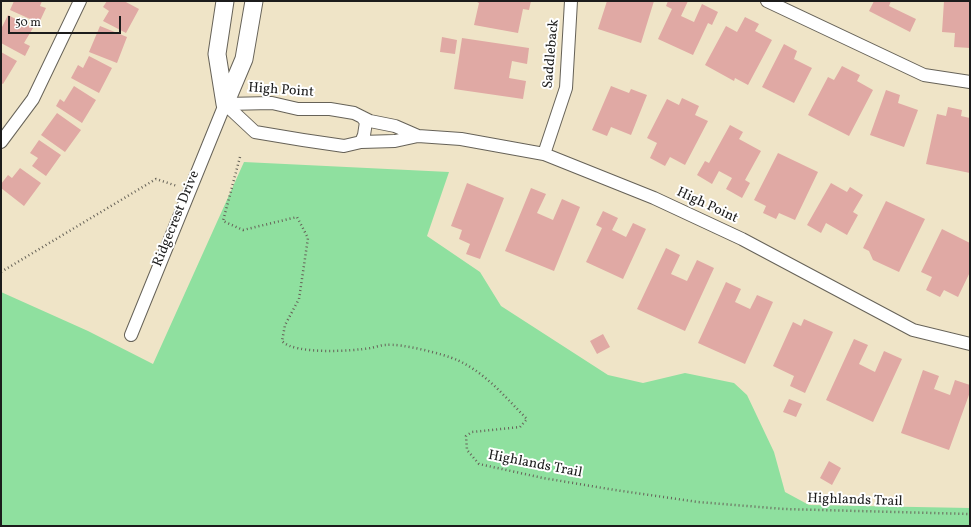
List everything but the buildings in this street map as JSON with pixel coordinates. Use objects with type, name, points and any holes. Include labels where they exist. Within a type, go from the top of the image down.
[{"type":"street","points":[[1,142],[33,99],[80,1]]},
{"type":"street","points":[[224,1],[217,54],[225,104]]},
{"type":"street","name":"Ridgecrest Drive","points":[[131,335],[188,190],[244,59],[254,1]]},
{"type":"street","name":"Saddleback","points":[[544,154],[566,88],[571,1]]},
{"type":"street","points":[[767,1],[924,75],[970,82]]},
{"type":"street","name":"High Point","points":[[225,104],[272,103],[298,109],[336,110],[354,113],[370,121],[395,126],[418,136]]},
{"type":"street","name":"High Point","points":[[225,104],[255,132],[344,146],[361,142],[395,142],[418,136],[461,139],[544,154],[654,198],[742,239],[913,330],[970,344]]},
{"type":"street","points":[[361,142],[364,135],[366,122],[362,117]]},
{"type":"path","name":"Highlands Trail","points":[[240,157],[223,222],[243,230],[297,216],[308,238],[299,299],[285,325],[282,341],[285,345],[312,351],[371,348],[387,344],[413,348],[457,360],[486,376],[527,419],[520,427],[472,432],[466,436],[467,450],[479,464],[543,478],[698,502],[784,509],[970,514]]},
{"type":"path","points":[[1,272],[156,179],[188,190]]},
{"type":"green space","points":[[244,162],[449,172],[427,236],[480,272],[501,306],[608,375],[643,383],[685,373],[734,383],[747,395],[774,452],[785,492],[809,505],[970,508],[970,526],[1,526],[1,292],[88,331],[153,364]]}]
